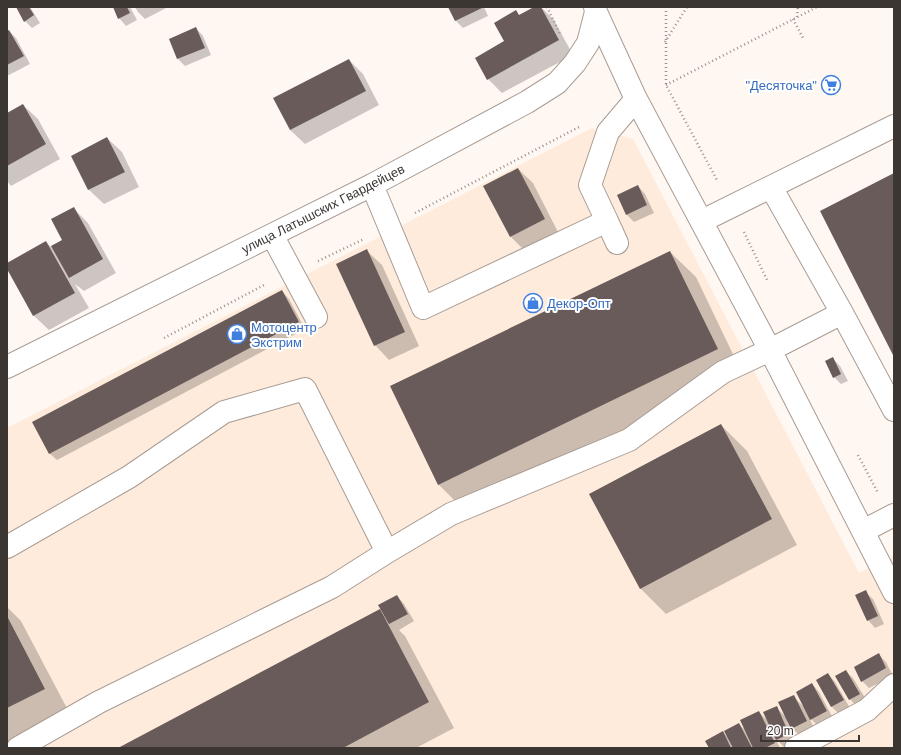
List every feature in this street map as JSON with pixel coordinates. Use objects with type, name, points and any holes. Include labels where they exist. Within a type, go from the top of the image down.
[{"type":"street","points":[[596,10],[636,99],[770,350],[894,592]]},
{"type":"street","name":"улица Латышских Гвардейцев","points":[[7,367],[372,185],[527,102],[557,83],[574,64],[588,42],[596,10]]},
{"type":"street","points":[[617,243],[590,185],[608,132],[636,99]]},
{"type":"street","points":[[702,221],[894,126]]},
{"type":"street","points":[[372,185],[423,308],[607,221]]},
{"type":"street","points":[[772,187],[894,410]]},
{"type":"street","points":[[272,235],[316,316]]},
{"type":"street","points":[[18,748],[99,702],[332,587],[451,514],[629,440],[723,372],[842,313]]},
{"type":"street","points":[[7,547],[129,477],[224,412],[305,389],[387,552]]},
{"type":"street","points":[[863,530],[892,516]]},
{"type":"street","points":[[796,748],[867,710],[894,685]]},
{"type":"path","points":[[666,7],[666,85],[731,206],[770,285]]},
{"type":"path","points":[[665,43],[687,7]]},
{"type":"path","points":[[797,17],[798,7]]},
{"type":"path","points":[[666,85],[817,7]]},
{"type":"path","points":[[793,19],[803,38]]},
{"type":"path","points":[[858,455],[892,516]]},
{"type":"shaded area","points":[[592,128],[633,139],[859,573],[894,555],[894,748],[7,748],[7,428]]},
{"type":"building","points":[[16,7],[29,7],[34,15],[24,22]]},
{"type":"building","points":[[113,7],[127,7],[130,13],[118,19]]},
{"type":"building","points":[[448,7],[481,7],[482,8],[455,21]]},
{"type":"building","points":[[534,7],[541,7],[559,40],[487,80],[475,58],[504,41],[494,23],[516,10],[519,15]]},
{"type":"building","points":[[196,27],[205,48],[177,59],[169,39]]},
{"type":"building","points":[[9,30],[24,56],[7,65],[7,31]]},
{"type":"building","points":[[349,59],[366,91],[290,130],[273,98]]},
{"type":"building","points":[[23,104],[46,144],[7,166],[7,113]]},
{"type":"building","points":[[107,137],[125,172],[88,190],[71,156]]},
{"type":"building","points":[[518,168],[545,219],[510,237],[483,186]]},
{"type":"building","points":[[894,173],[894,357],[820,211]]},
{"type":"building","points":[[638,185],[647,205],[626,215],[617,195]]},
{"type":"building","points":[[74,207],[103,259],[69,278],[51,246],[62,240],[51,219]]},
{"type":"building","points":[[46,241],[75,293],[33,316],[7,269],[7,263]]},
{"type":"building","points":[[367,249],[405,332],[374,346],[336,264]]},
{"type":"building","points":[[670,251],[718,349],[438,485],[390,386]]},
{"type":"building","points":[[282,290],[299,322],[49,454],[32,422]]},
{"type":"building","points":[[833,357],[841,374],[833,378],[825,361]]},
{"type":"building","points":[[721,424],[772,519],[640,589],[589,494]]},
{"type":"building","points":[[866,590],[878,616],[867,621],[855,595]]},
{"type":"building","points":[[397,595],[408,614],[389,624],[378,605]]},
{"type":"building","points":[[380,609],[429,702],[343,748],[118,748]]},
{"type":"building","points":[[7,616],[45,689],[7,708]]},
{"type":"building","points":[[879,653],[886,668],[861,682],[854,667]]},
{"type":"building","points":[[846,670],[860,694],[849,700],[835,676]]},
{"type":"building","points":[[828,673],[844,700],[831,707],[816,680]]},
{"type":"building","points":[[812,683],[827,711],[810,720],[796,692]]},
{"type":"building","points":[[794,695],[807,721],[791,729],[778,702]]},
{"type":"building","points":[[777,706],[789,734],[776,740],[763,712]]},
{"type":"building","points":[[759,711],[775,743],[765,748],[753,748],[740,720]]},
{"type":"building","points":[[739,723],[752,748],[733,748],[724,731]]},
{"type":"building","points":[[723,731],[731,748],[709,748],[705,741]]},
{"type":"place","name":"\"Десяточка\"","points":[[831,85]]},
{"type":"place","name":"Декор-Опт","points":[[533,303]]},
{"type":"place","name":"Мотоцентр Экстрим","points":[[237,334]]}]
